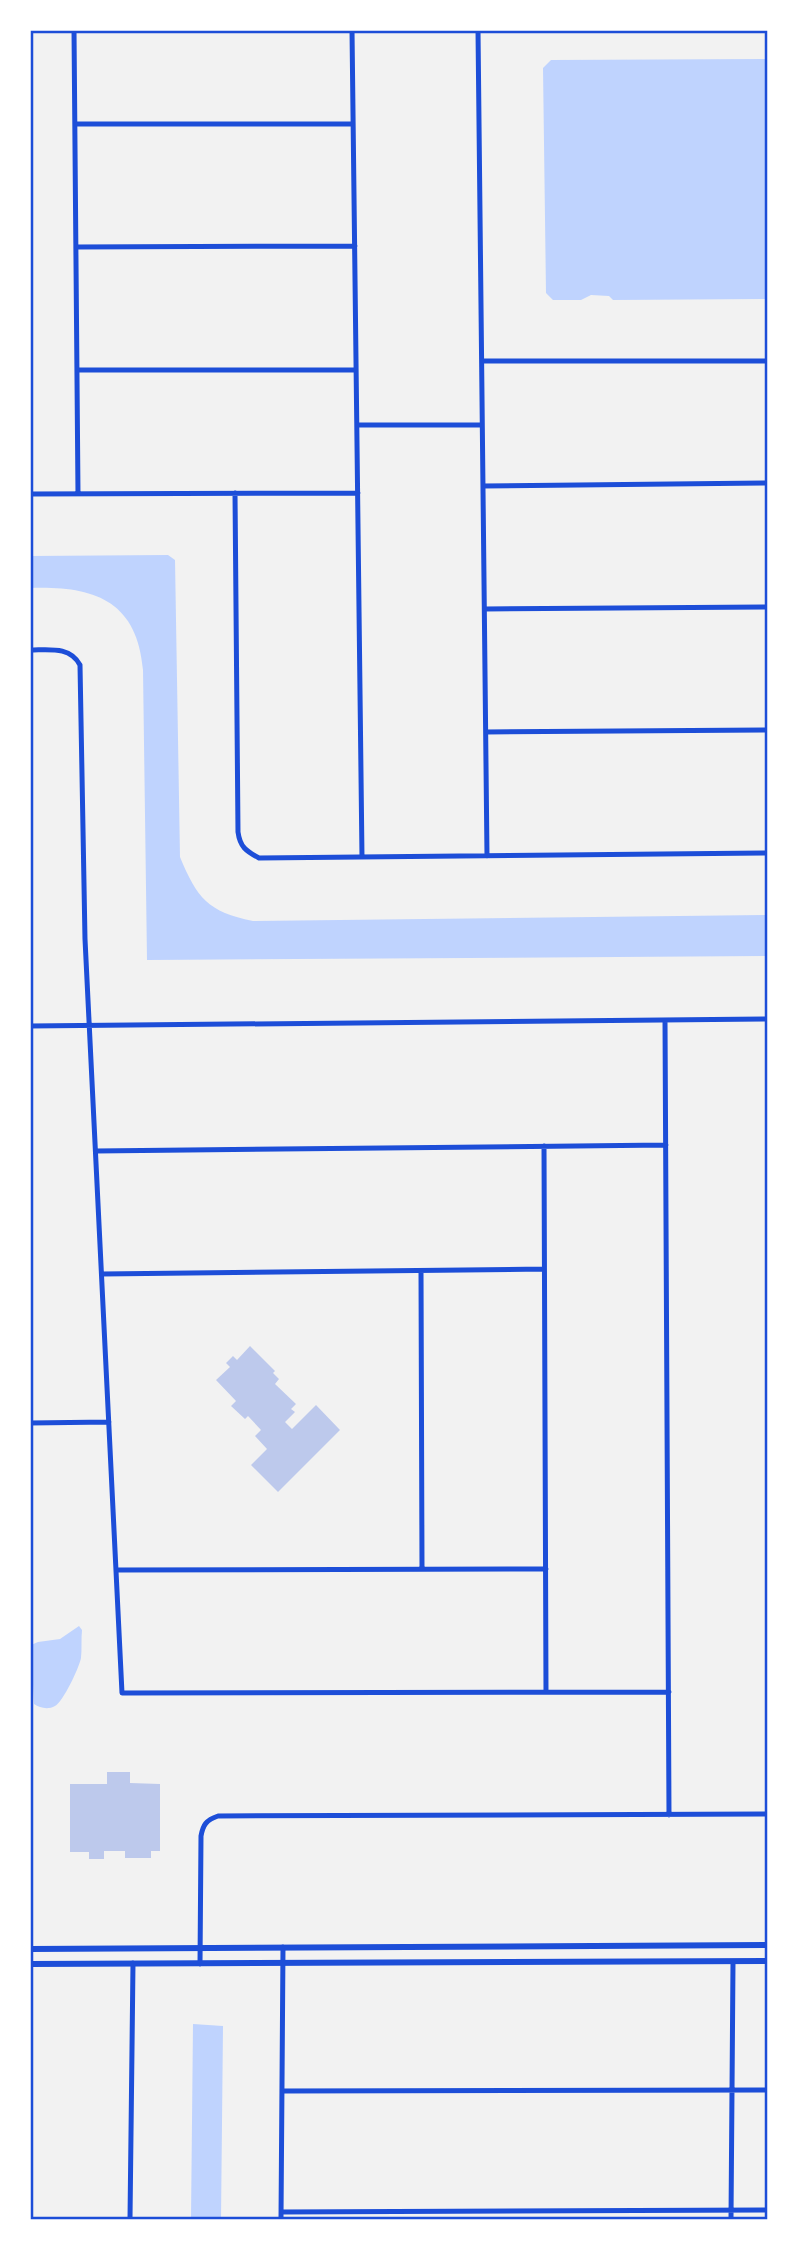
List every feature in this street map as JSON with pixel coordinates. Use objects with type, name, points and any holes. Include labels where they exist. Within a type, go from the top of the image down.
[{"type":"street","points":[[74,30],[78,494]]},
{"type":"street","points":[[352,30],[362,858]]},
{"type":"street","points":[[478,30],[487,856]]},
{"type":"street","points":[[75,124],[353,124]]},
{"type":"street","points":[[76,247],[355,246]]},
{"type":"street","points":[[482,361],[768,361]]},
{"type":"street","points":[[77,370],[356,370]]},
{"type":"street","points":[[357,425],[482,425]]},
{"type":"street","points":[[483,486],[768,483]]},
{"type":"street","points":[[235,493],[238,832],[244,850],[259,859],[768,853]]},
{"type":"street","points":[[30,494],[358,493]]},
{"type":"street","points":[[485,609],[768,607]]},
{"type":"street","points":[[30,650],[62,650],[76,656],[80,665],[85,939],[122,1693],[670,1692]]},
{"type":"street","points":[[486,732],[768,730]]},
{"type":"street","points":[[30,1026],[768,1019]]},
{"type":"street","points":[[665,1020],[669,1815]]},
{"type":"street","points":[[96,1151],[666,1145]]},
{"type":"street","points":[[544,1146],[547,1692]]},
{"type":"street","points":[[102,1274],[544,1269]]},
{"type":"street","points":[[421,1271],[422,1568]]},
{"type":"street","points":[[30,1423],[109,1422]]},
{"type":"street","points":[[116,1570],[546,1569]]},
{"type":"street","points":[[201,1964],[201,1836],[208,1819],[218,1816],[768,1814]]},
{"type":"street","points":[[30,1949],[768,1945]]},
{"type":"street","points":[[281,2219],[283,1947]]},
{"type":"street","points":[[731,2219],[733,1962]]},
{"type":"street","points":[[30,1964],[768,1962]]},
{"type":"street","points":[[130,2219],[133,1963]]},
{"type":"street","points":[[283,2091],[768,2091]]},
{"type":"street","points":[[281,2211],[768,2210]]},
{"type":"water","points":[[768,59],[768,299],[613,300],[609,296],[591,295],[581,300],[553,300],[546,293],[543,68],[551,60]]},
{"type":"water","points":[[168,555],[175,560],[180,857],[192,883],[215,908],[253,921],[768,915],[768,956],[147,960],[143,670],[139,646],[132,627],[121,612],[108,602],[73,590],[30,588],[30,556]]},
{"type":"water","points":[[79,1626],[82,1630],[81,1658],[62,1698],[55,1706],[47,1708],[34,1704],[31,1645],[60,1639]]},
{"type":"water","points":[[193,2024],[223,2026],[221,2219],[191,2219]]},
{"type":"building","points":[[250,1346],[275,1371],[273,1373],[279,1379],[275,1384],[296,1404],[291,1409],[295,1412],[285,1422],[292,1429],[316,1405],[340,1430],[278,1492],[251,1465],[267,1449],[255,1436],[261,1430],[248,1416],[245,1419],[231,1406],[236,1401],[216,1380],[230,1367],[226,1363],[233,1356],[237,1360]]},
{"type":"building","points":[[107,1772],[130,1772],[130,1783],[160,1784],[160,1851],[151,1851],[151,1858],[125,1858],[125,1851],[104,1851],[104,1859],[89,1859],[89,1852],[70,1852],[70,1784],[107,1784]]}]
